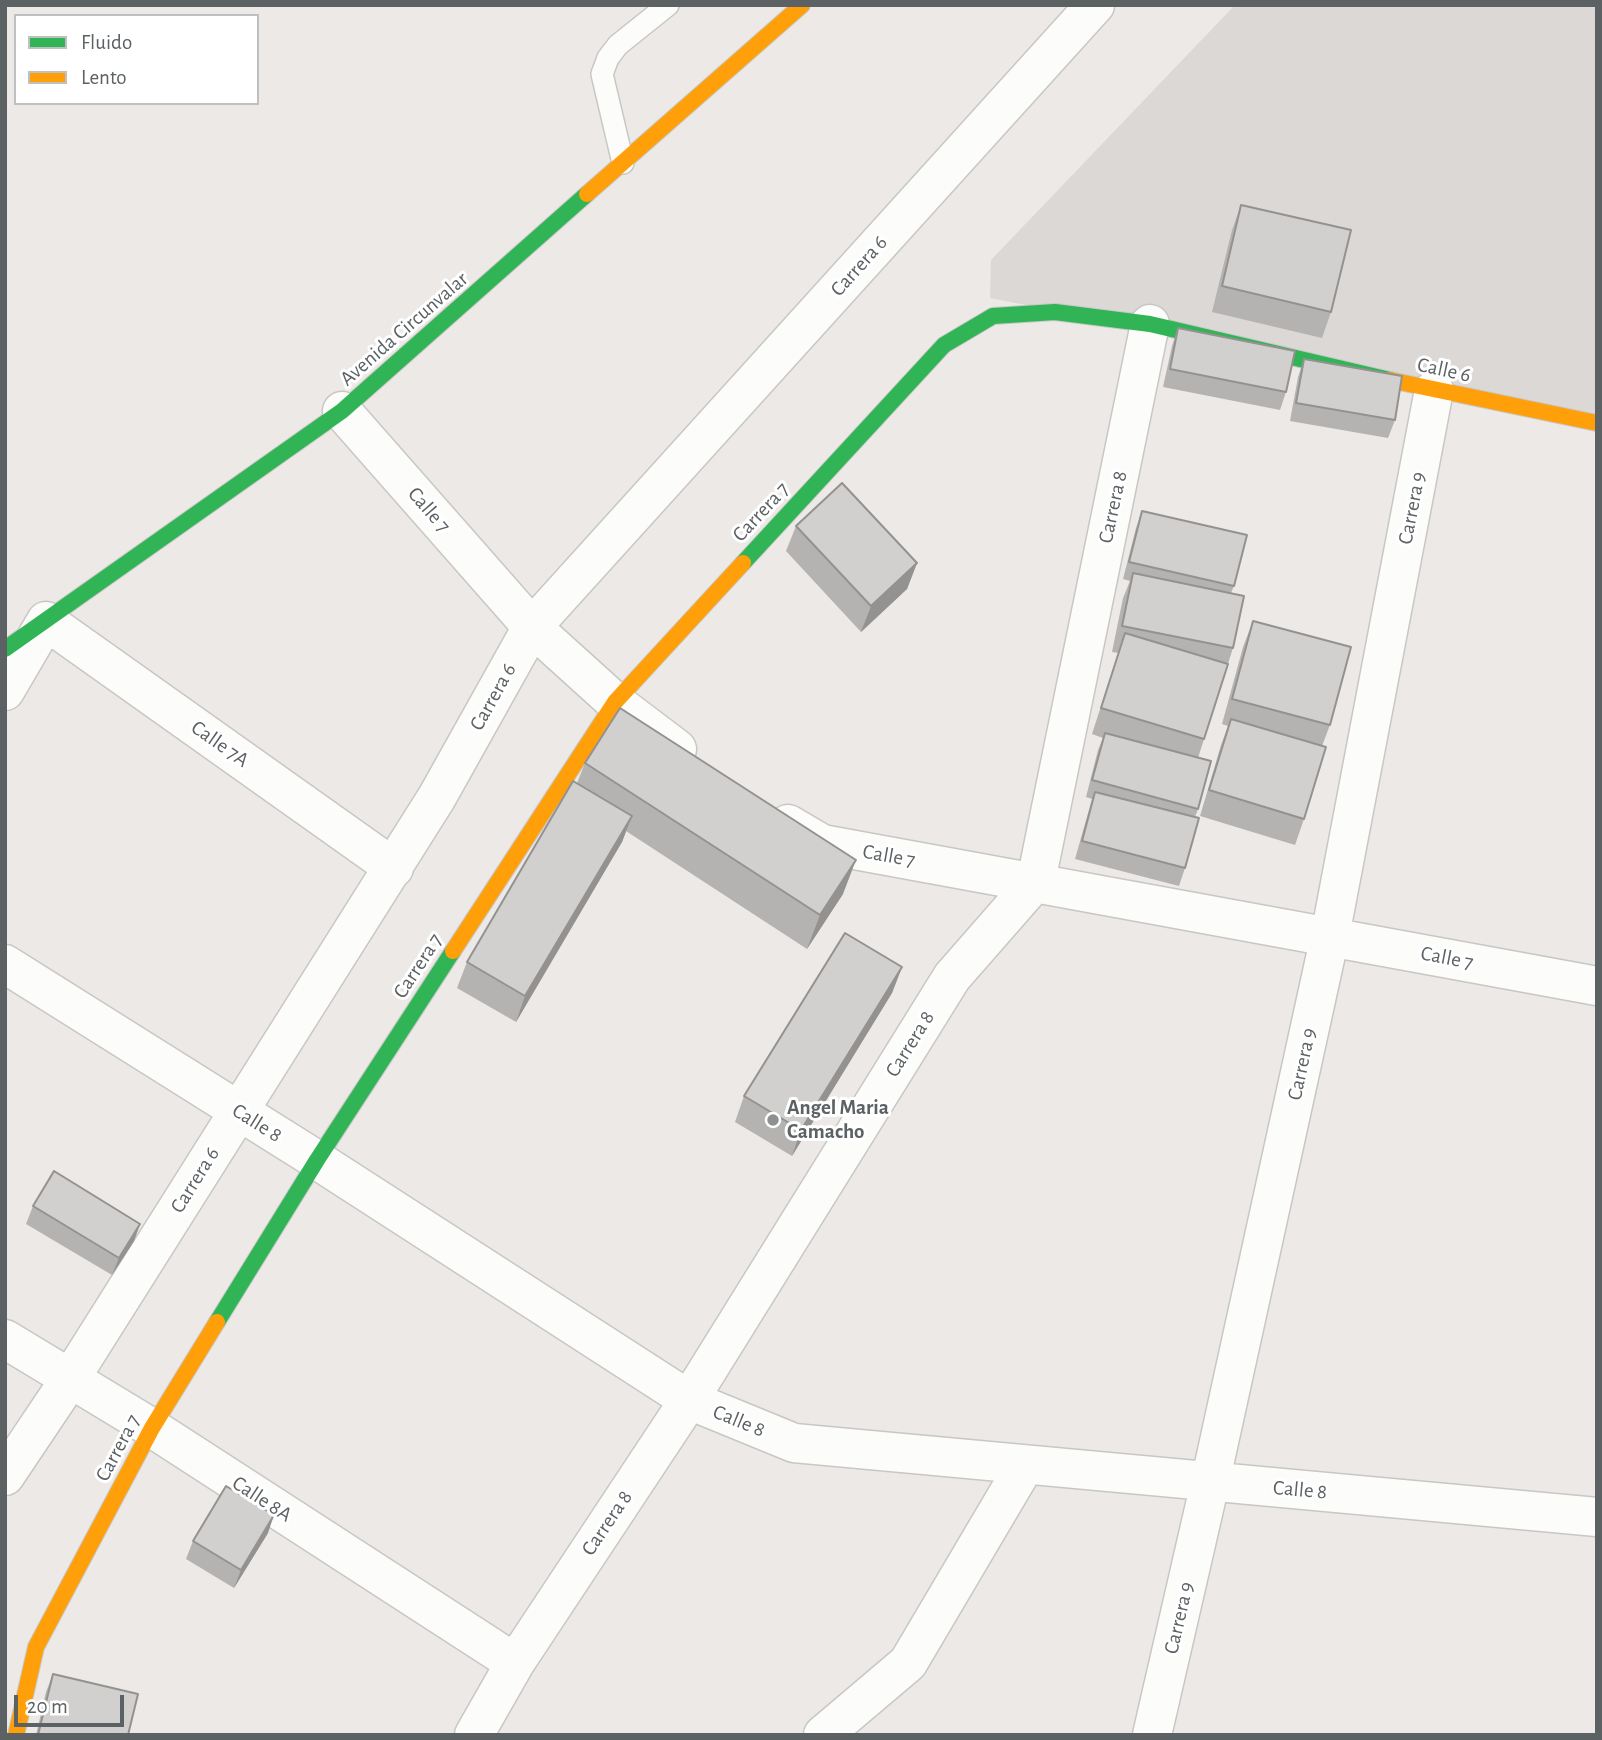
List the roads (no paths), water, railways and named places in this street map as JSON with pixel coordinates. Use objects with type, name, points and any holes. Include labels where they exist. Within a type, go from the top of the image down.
[{"type":"street","name":"Avenida Circunvalar","points":[[5,649],[342,411],[802,5]]},
{"type":"street","name":"Carrera 6","points":[[5,1476],[70,1379],[394,868],[532,627],[1096,5]]},
{"type":"street","name":"Calle 6","points":[[993,316],[1055,312],[1150,324],[1434,390],[1597,423]]},
{"type":"street","name":"Carrera 7","points":[[16,1735],[36,1647],[152,1428],[317,1160],[615,702],[944,345],[993,316]]},
{"type":"street","name":"Carrera 8","points":[[474,1735],[515,1662],[689,1400],[952,977],[1035,881],[1150,324]]},
{"type":"street","name":"Carrera 9","points":[[1152,1735],[1331,936],[1434,390]]},
{"type":"street","name":"Calle 7","points":[[342,411],[532,627],[615,702],[702,769]]},
{"type":"street","points":[[5,691],[46,621]]},
{"type":"street","name":"Calle 7A","points":[[46,621],[394,868]]},
{"type":"street","name":"Calle 7","points":[[757,806],[822,844],[1597,986]]},
{"type":"street","name":"Calle 8","points":[[5,964],[317,1160],[689,1400],[794,1443],[1597,1517]]},
{"type":"street","name":"Calle 8A","points":[[5,1339],[152,1428],[515,1662]]},
{"type":"street","points":[[823,1735],[908,1663],[1025,1465]]},
{"type":"lane","points":[[623,163],[602,74],[608,58],[618,45],[668,5]]},
{"type":"place","name":"Angel Maria Camacho","points":[[773,1120]]}]
